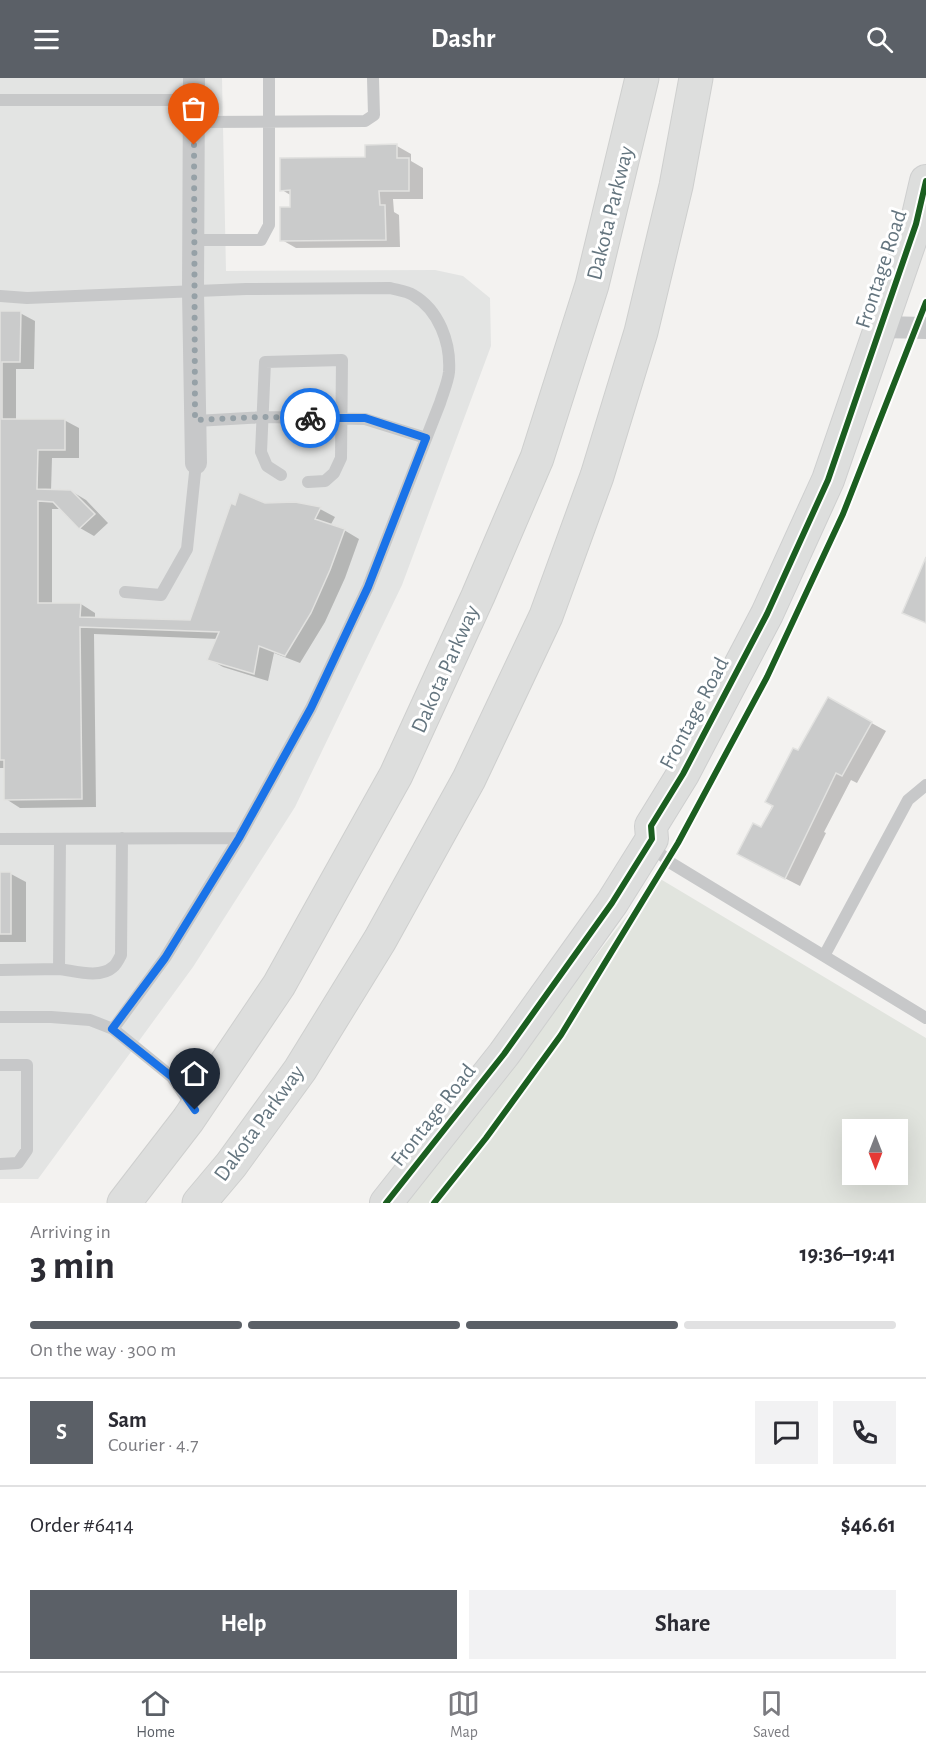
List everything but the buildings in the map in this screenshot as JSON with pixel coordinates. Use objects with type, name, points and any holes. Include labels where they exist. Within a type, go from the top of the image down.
[{"type":"highway","name":"Dakota Parkway","points":[[124,1203],[195,1110],[279,985],[396,775],[478,596],[537,458],[592,285],[642,78]]},
{"type":"highway","name":"Dakota Parkway","points":[[199,1203],[231,1165],[300,1070],[380,940],[469,779],[546,616],[597,476],[641,332],[676,186],[696,78]]},
{"type":"street","points":[[194,100],[193,292],[196,462]]},
{"type":"street","name":"Frontage Road","points":[[386,1203],[504,1054],[612,903],[652,839],[651,826],[683,774],[767,614],[828,480],[916,224],[926,181]]},
{"type":"street","points":[[881,327],[926,328]]},
{"type":"lane","points":[[194,240],[261,240],[269,225],[269,78]]},
{"type":"lane","points":[[0,100],[194,100],[269,122],[365,121],[374,115],[373,78]]},
{"type":"lane","points":[[0,296],[246,289],[390,288],[413,295],[429,309],[442,327],[448,349],[449,374],[426,438],[363,597],[311,708],[239,838],[165,958],[112,1029]]},
{"type":"lane","points":[[281,475],[267,466],[261,452],[265,362],[342,360],[341,458],[334,473],[325,481],[308,482]]},
{"type":"lane","points":[[195,420],[262,417],[365,418],[426,438]]},
{"type":"lane","points":[[125,592],[161,595],[187,549],[196,462]]},
{"type":"lane","points":[[824,956],[908,800],[926,785]]},
{"type":"lane","points":[[0,970],[59,969],[88,973],[104,972],[114,967],[121,955],[122,838]]},
{"type":"lane","points":[[0,839],[239,838]]},
{"type":"lane","points":[[59,969],[60,839]]},
{"type":"lane","points":[[652,839],[656,850],[671,863],[926,1018]]},
{"type":"lane","points":[[0,1017],[90,1020],[112,1029],[172,1077],[195,1110]]},
{"type":"lane","points":[[0,1065],[27,1065],[27,1150],[18,1164],[0,1164]]},
{"type":"shaded area","points":[[0,78],[222,78],[226,271],[435,270],[463,276],[490,298],[491,346],[402,585],[295,807],[193,967],[38,1179],[0,1179]]},
{"type":"shaded area","points":[[657,877],[926,1038],[926,1203],[404,1203]]},
{"type":"cycle path","points":[[386,1203],[504,1054],[612,903],[652,839],[651,826],[683,774],[767,614],[828,480],[916,224],[926,181]]},
{"type":"cycle path","points":[[434,1203],[486,1138],[561,1035],[678,843],[767,677],[843,514],[926,302]]},
{"type":"way so far","points":[[194,145],[195,420],[262,417],[310,418]]},
{"type":"route","points":[[195,1110],[172,1077],[112,1029],[165,958],[239,838],[311,708],[368,587],[426,438],[365,418],[310,418]]}]
